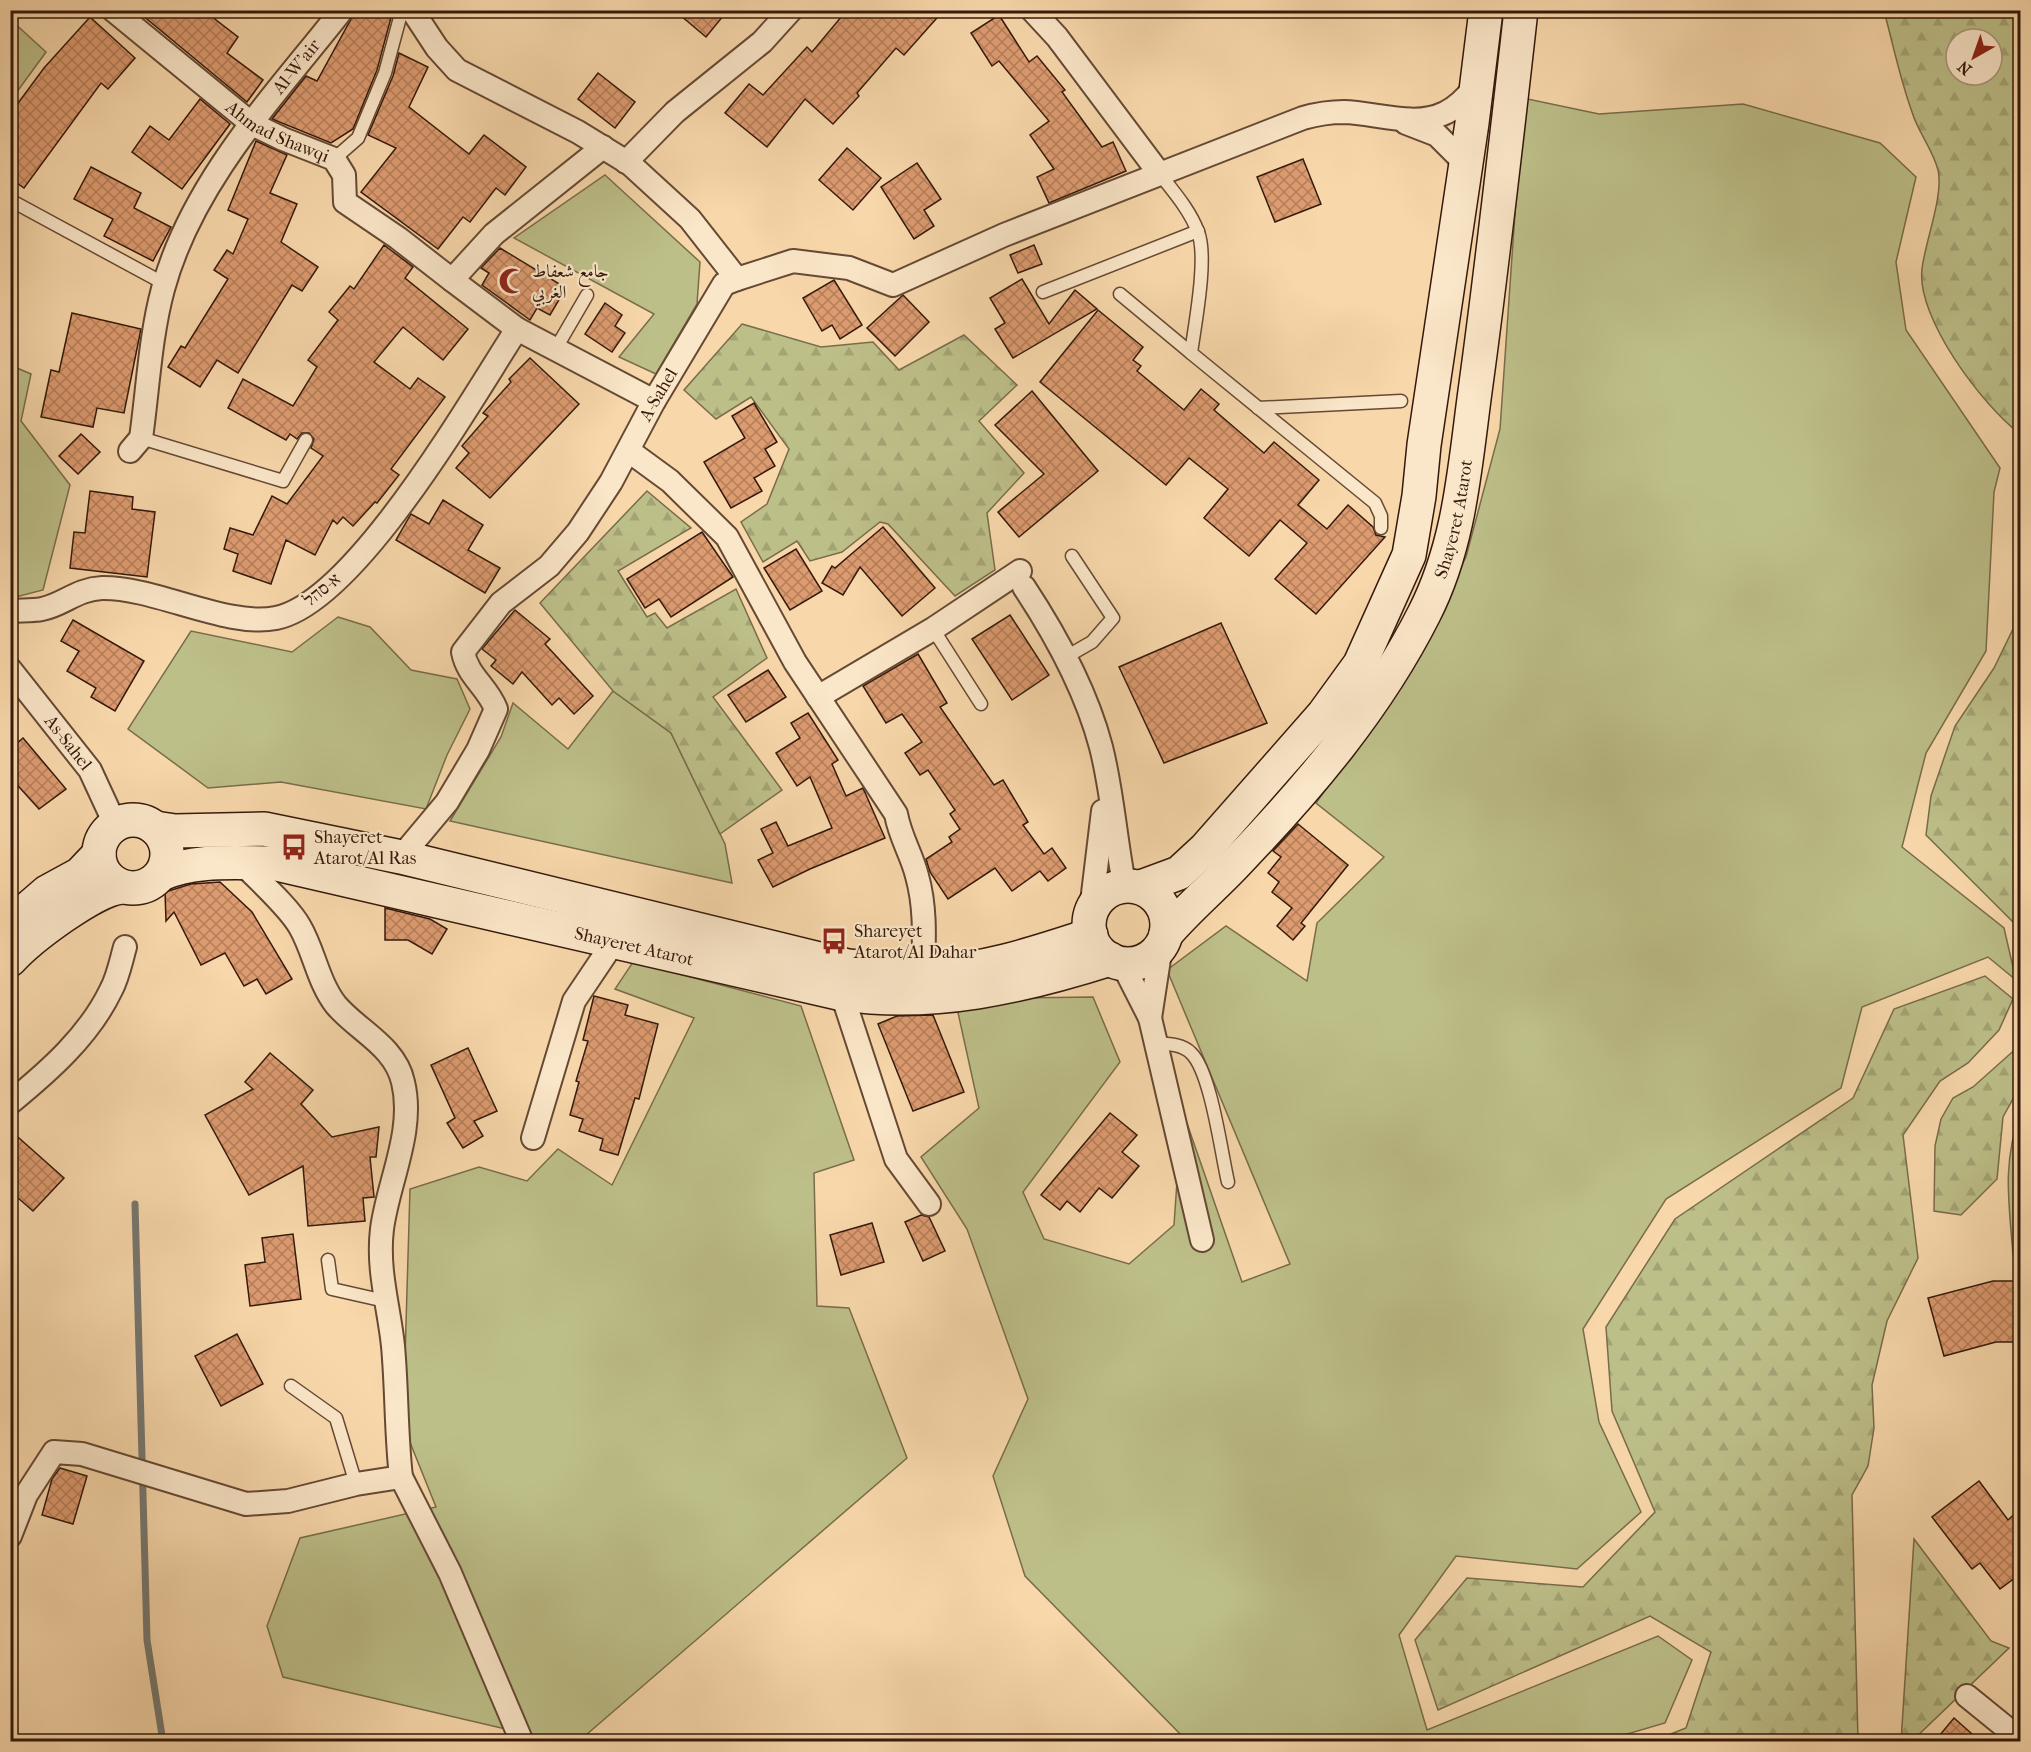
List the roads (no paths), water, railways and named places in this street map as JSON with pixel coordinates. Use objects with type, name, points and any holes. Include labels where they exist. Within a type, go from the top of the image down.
[{"type":"main road","name":"Shayeret Atarot","points":[[1135,886],[1179,873],[1206,848],[1274,774],[1323,715],[1360,664],[1408,555],[1466,164],[1486,10]]},
{"type":"main road","name":"Shayeret Atarot","points":[[1164,940],[1193,903],[1236,863],[1292,804],[1344,742],[1425,614],[1450,550],[1469,448],[1521,10]]},
{"type":"main road","points":[[10,960],[54,924],[97,895],[110,888],[134,889],[146,886],[161,874],[167,863],[167,848],[163,837],[145,822],[133,820],[116,824],[101,843],[99,854],[104,872],[122,887]]},
{"type":"main road","name":"Shayeret Atarot","points":[[155,828],[175,831],[264,829],[401,857],[848,966],[923,973],[999,964],[1103,942]]},
{"type":"main road","points":[[10,924],[47,892],[80,874],[99,854]]},
{"type":"main road","name":"Shayeret Atarot","points":[[161,874],[177,867],[219,862],[272,863],[613,943],[842,994],[875,999],[945,997],[1045,980],[1103,942]]},
{"type":"main road","points":[[1120,886],[1135,886],[1157,898],[1164,910],[1164,940],[1152,956],[1136,963],[1103,942],[1107,892],[1120,886]]},
{"type":"street","name":"Ahmad Shawqi","points":[[113,10],[252,124],[334,159],[344,175],[345,202],[452,280]]},
{"type":"street","name":"Al-W'air","points":[[135,445],[165,284],[178,243],[200,200],[252,124],[342,10]]},
{"type":"street","points":[[412,10],[437,48],[457,70],[603,147],[626,162],[690,219],[736,279],[793,261],[849,268],[893,285],[1004,235],[1159,173],[1322,113],[1347,112],[1429,118],[1444,114],[1460,104],[1476,86]]},
{"type":"street","points":[[626,162],[675,112],[762,42],[791,10]]},
{"type":"street","points":[[1037,12],[1159,173]]},
{"type":"street","points":[[1391,117],[1437,135],[1466,164]]},
{"type":"street","points":[[603,147],[494,234],[452,280],[517,329],[654,401]]},
{"type":"street","name":"A-Sahel","points":[[401,857],[447,802],[478,750],[496,709],[491,697],[466,668],[463,652],[501,603],[549,566],[578,532],[629,451],[654,401],[692,342],[724,284],[736,279]]},
{"type":"street","name":"א-סהל","points":[[10,611],[44,609],[77,592],[102,588],[136,592],[254,619],[276,618],[308,605],[356,560],[392,519],[517,329]]},
{"type":"street","points":[[629,451],[670,481],[727,537],[795,662],[896,814],[899,831],[917,874],[925,917],[923,973]]},
{"type":"street","points":[[818,698],[1022,579],[1066,657],[1094,724],[1107,780],[1123,878],[1135,886]]},
{"type":"street","name":"As-Sahel","points":[[10,669],[90,770],[116,824]]},
{"type":"street","points":[[1107,780],[1103,942],[1150,1018],[1202,1240]]},
{"type":"street","points":[[242,863],[299,926],[317,970],[335,1004],[391,1055],[403,1082],[404,1123],[396,1177],[382,1229],[381,1282],[393,1345],[396,1430],[401,1477],[450,1572],[522,1742]]},
{"type":"street","points":[[1150,1018],[1164,940]]},
{"type":"street","points":[[533,1138],[574,1001],[613,943]]},
{"type":"street","points":[[10,1103],[42,1077],[97,1016],[112,988],[125,946]]},
{"type":"street","points":[[842,994],[896,1159],[929,1204]]},
{"type":"street","points":[[10,1536],[26,1495],[54,1452],[82,1455],[246,1504],[288,1501],[356,1484],[401,1477]]},
{"type":"street","points":[[1967,1696],[2020,1738]]},
{"type":"lane","points":[[334,159],[358,138],[385,73],[402,10]]},
{"type":"lane","points":[[1159,173],[1198,231],[1201,269],[1191,353]]},
{"type":"lane","points":[[10,200],[165,284]]},
{"type":"lane","points":[[1042,292],[1198,231]]},
{"type":"lane","points":[[1120,294],[1375,503],[1381,516],[1381,528]]},
{"type":"lane","points":[[555,350],[588,295]]},
{"type":"lane","points":[[1258,408],[1401,401]]},
{"type":"lane","points":[[135,445],[283,481],[306,440]]},
{"type":"lane","points":[[1066,657],[1092,642],[1113,618],[1072,556]]},
{"type":"lane","points":[[933,629],[981,704]]},
{"type":"lane","points":[[1155,1043],[1181,1046],[1191,1053],[1203,1069],[1228,1182]]},
{"type":"lane","points":[[328,1260],[332,1289],[385,1301]]},
{"type":"lane","points":[[291,1386],[336,1418],[356,1484]]},
{"type":"waterway","points":[[135,1204],[147,1640],[163,1742]]},
{"type":"place","name":"جامع شعفاط الغربي","points":[[512,281]]},
{"type":"place","name":"Shayeret Atarot/Al Ras","points":[[294,847]]},
{"type":"place","name":"Shareyet Atarot/Al Dahar","points":[[834,941]]}]
